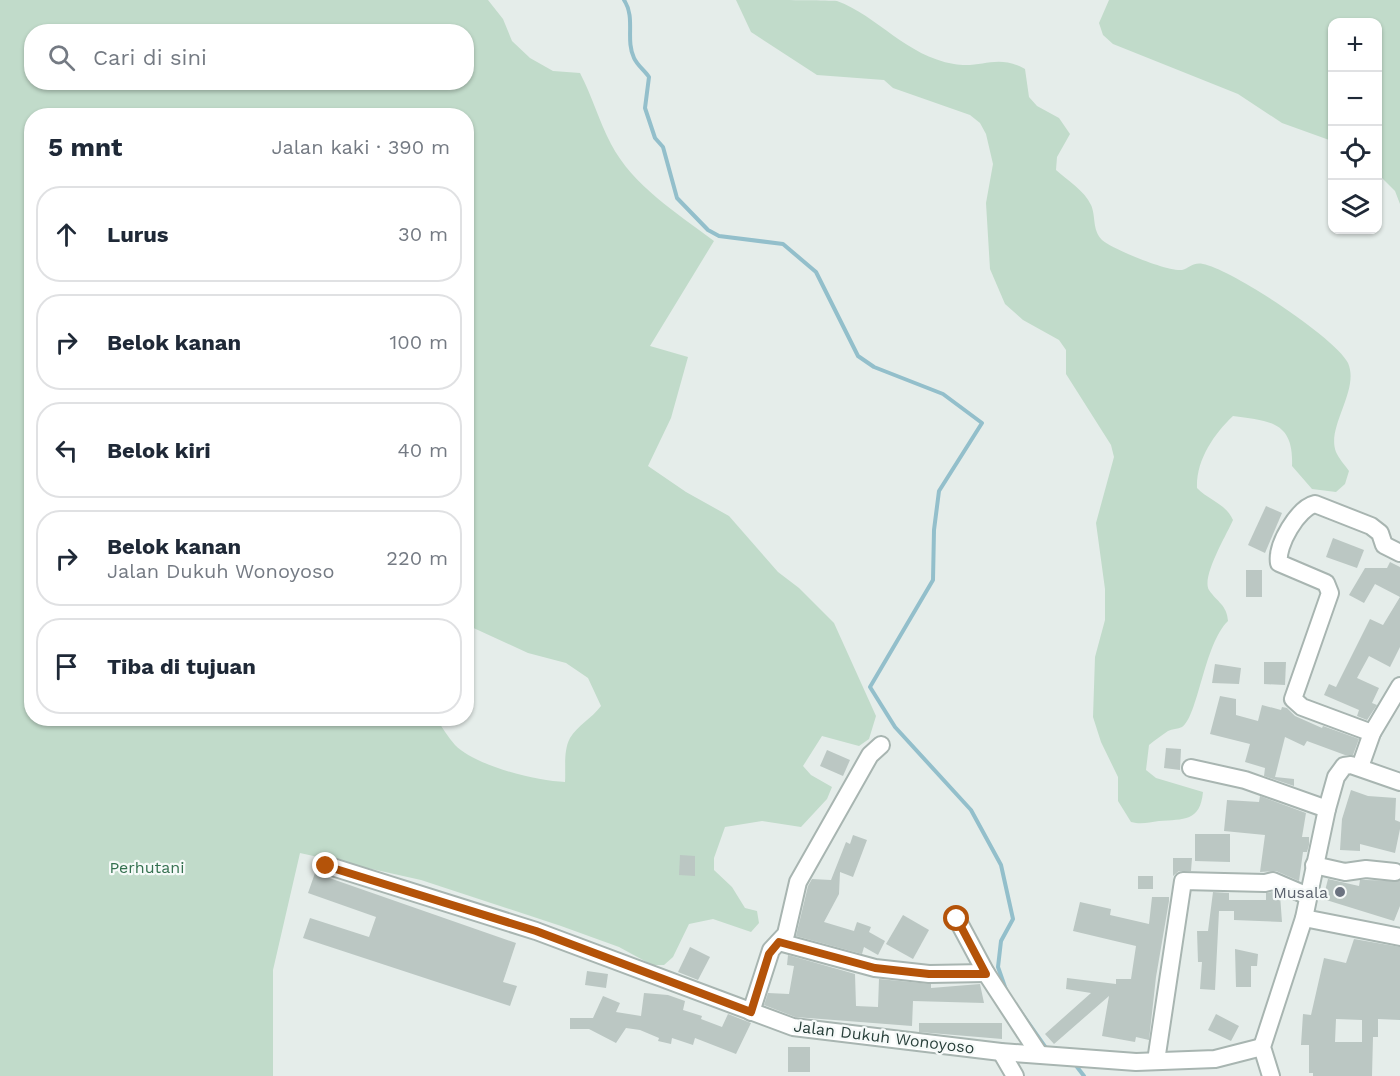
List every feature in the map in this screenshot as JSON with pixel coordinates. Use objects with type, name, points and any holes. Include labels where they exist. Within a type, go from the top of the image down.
[{"type":"street","points":[[1372,733],[1302,706],[1293,699],[1330,593],[1326,584],[1279,563],[1278,556],[1285,539],[1304,510],[1315,504],[1371,526],[1380,533],[1384,545],[1400,553]]},
{"type":"street","points":[[1359,767],[1372,733],[1400,686]]},
{"type":"street","points":[[751,1012],[769,954],[786,934],[801,875],[870,755],[881,745]]},
{"type":"street","points":[[1271,1076],[1262,1047],[1304,918],[1327,809],[1340,771],[1351,765],[1400,782]]},
{"type":"street","points":[[1191,768],[1245,780],[1327,809]]},
{"type":"street","name":"Jalan Dukuh Wonoyoso","points":[[326,866],[536,931],[792,1027],[1001,1052],[1095,1060],[1215,1059],[1262,1047]]},
{"type":"street","points":[[1314,866],[1345,872],[1366,869],[1395,872]]},
{"type":"street","points":[[1156,1061],[1183,881],[1265,883],[1273,881],[1308,896]]},
{"type":"street","points":[[1304,918],[1400,938]]},
{"type":"street","points":[[957,919],[986,974],[1039,1054]]},
{"type":"street","points":[[779,942],[875,968],[929,974],[986,974]]},
{"type":"street","points":[[1001,1052],[1014,1076]]},
{"type":"green space","name":"Perhutani","points":[[0,0],[488,0],[503,19],[512,41],[530,58],[553,71],[580,73],[611,144],[631,173],[657,198],[714,241],[650,346],[688,357],[671,418],[648,466],[686,492],[729,516],[778,572],[799,588],[834,623],[876,716],[869,739],[859,746],[822,736],[803,766],[811,775],[832,787],[827,799],[801,827],[762,821],[725,827],[714,858],[714,870],[732,887],[745,908],[757,911],[759,923],[751,932],[713,919],[689,924],[673,957],[664,965],[652,965],[619,947],[421,880],[300,853],[273,970],[273,1076],[0,1076]]},
{"type":"green space","points":[[736,0],[837,1],[866,16],[907,45],[937,60],[964,65],[1006,62],[1025,69],[1029,97],[1037,106],[1059,118],[1070,134],[1057,157],[1056,170],[1080,190],[1088,200],[1095,227],[1102,240],[1153,264],[1182,270],[1194,264],[1203,264],[1236,278],[1304,322],[1324,338],[1348,363],[1351,374],[1350,385],[1335,431],[1334,442],[1337,455],[1349,471],[1345,484],[1336,492],[1312,489],[1292,466],[1292,451],[1284,432],[1268,422],[1233,416],[1213,439],[1203,458],[1197,478],[1197,488],[1222,506],[1233,520],[1211,566],[1207,584],[1209,590],[1224,607],[1228,621],[1213,646],[1188,721],[1182,727],[1168,731],[1149,745],[1146,770],[1156,778],[1203,792],[1198,809],[1189,817],[1145,823],[1131,822],[1118,801],[1118,777],[1101,742],[1093,717],[1095,657],[1105,620],[1105,589],[1096,523],[1114,457],[1111,445],[1066,374],[1066,350],[1059,340],[1023,320],[1005,304],[990,269],[986,203],[993,164],[986,134],[980,123],[970,115],[893,88],[884,80],[817,75],[751,32]]},
{"type":"green space","points":[[1109,0],[1400,0],[1400,204],[1395,191],[1382,178],[1382,18],[1328,18],[1328,140],[1282,123],[1238,94],[1113,44],[1103,35],[1099,23]]},
{"type":"building","points":[[1266,506],[1282,513],[1265,553],[1248,545]]},
{"type":"building","points":[[1333,538],[1364,550],[1357,568],[1326,557]]},
{"type":"building","points":[[1390,562],[1400,567],[1400,597],[1375,584],[1364,603],[1349,595],[1365,568],[1387,568]]},
{"type":"building","points":[[1246,570],[1262,570],[1262,597],[1246,597]]},
{"type":"building","points":[[1400,597],[1400,647],[1390,667],[1369,656],[1357,678],[1379,688],[1372,703],[1377,705],[1367,720],[1357,716],[1359,710],[1324,695],[1329,684],[1336,687],[1370,619],[1383,625]]},
{"type":"building","points":[[1264,662],[1286,662],[1285,685],[1264,684]]},
{"type":"building","points":[[1215,664],[1241,668],[1239,684],[1212,683]]},
{"type":"building","points":[[1220,696],[1236,699],[1236,715],[1258,721],[1262,705],[1281,710],[1282,707],[1287,708],[1295,716],[1322,728],[1323,726],[1359,739],[1353,755],[1345,755],[1307,741],[1304,746],[1285,737],[1275,777],[1294,779],[1294,786],[1264,776],[1265,768],[1245,762],[1250,744],[1210,734]]},
{"type":"building","points":[[1166,748],[1181,749],[1180,770],[1164,768]]},
{"type":"building","points":[[827,750],[850,760],[843,776],[820,766]]},
{"type":"building","points":[[1351,790],[1368,796],[1396,798],[1395,820],[1400,822],[1400,829],[1395,853],[1360,844],[1360,851],[1340,850],[1342,819]]},
{"type":"building","points":[[1260,796],[1306,813],[1302,837],[1309,837],[1309,845],[1307,852],[1303,852],[1299,881],[1276,871],[1260,872],[1265,835],[1224,831],[1227,800],[1259,802]]},
{"type":"building","points":[[1195,834],[1230,834],[1230,862],[1195,861]]},
{"type":"building","points":[[853,835],[867,840],[853,877],[840,872],[839,894],[824,922],[854,931],[857,922],[871,927],[869,932],[885,941],[878,955],[864,947],[862,954],[796,936],[808,886],[812,879],[831,880],[846,842],[850,844]]},
{"type":"building","points":[[680,855],[695,856],[695,876],[679,875]]},
{"type":"building","points":[[1173,858],[1192,858],[1191,871],[1179,871],[1173,876]]},
{"type":"building","points":[[315,873],[516,943],[503,982],[517,986],[510,1006],[303,938],[310,918],[369,937],[376,917],[308,893]]},
{"type":"building","points":[[1138,876],[1153,876],[1153,889],[1138,889]]},
{"type":"building","points":[[1328,879],[1359,886],[1360,880],[1400,881],[1400,906],[1394,921],[1323,899]]},
{"type":"building","points":[[1213,892],[1229,893],[1229,900],[1266,900],[1266,893],[1272,892],[1280,895],[1282,922],[1234,920],[1234,911],[1219,911],[1215,990],[1200,989],[1202,962],[1198,962],[1197,931],[1208,931]]},
{"type":"building","points":[[1152,897],[1169,897],[1169,901],[1156,977],[1149,1040],[1136,1037],[1135,1042],[1102,1036],[1109,996],[1054,1044],[1045,1034],[1091,993],[1066,989],[1067,978],[1116,984],[1116,979],[1131,979],[1136,946],[1073,931],[1080,902],[1111,909],[1110,915],[1149,924]]},
{"type":"building","points":[[903,915],[929,930],[913,959],[886,944]]},
{"type":"building","points":[[1354,939],[1400,947],[1400,1020],[1378,1019],[1378,1037],[1373,1037],[1372,1076],[1313,1076],[1313,1073],[1309,1073],[1309,1045],[1301,1045],[1303,1014],[1311,1015],[1324,958],[1346,963]],"holes":[[[1336,1019],[1362,1020],[1362,1042],[1335,1042]]]},
{"type":"building","points":[[690,947],[710,957],[698,980],[678,972]]},
{"type":"building","points":[[1235,949],[1258,954],[1257,966],[1251,966],[1251,987],[1236,987]]},
{"type":"building","points":[[788,955],[855,974],[856,1006],[878,1007],[879,979],[931,984],[931,988],[980,984],[984,1003],[913,1001],[912,1026],[795,1017],[764,1005],[768,993],[789,994],[794,966],[787,965]]},
{"type":"building","points":[[587,971],[608,974],[606,988],[585,985]]},
{"type":"building","points":[[644,993],[668,995],[685,1001],[683,1010],[702,1016],[701,1019],[722,1027],[728,1014],[751,1023],[736,1054],[695,1038],[693,1045],[672,1038],[671,1044],[658,1041],[659,1038],[640,1030],[626,1028],[616,1043],[589,1029],[570,1029],[570,1018],[593,1018],[603,996],[620,1003],[616,1012],[641,1016]]},
{"type":"building","points":[[1216,1014],[1239,1026],[1231,1041],[1208,1030]]},
{"type":"building","points":[[919,1023],[1002,1023],[1002,1039],[919,1032]]},
{"type":"building","points":[[788,1047],[810,1047],[810,1072],[788,1072]]},
{"type":"waterway","points":[[624,0],[628,7],[630,21],[631,51],[635,61],[649,77],[645,108],[655,138],[663,147],[677,198],[708,230],[719,236],[783,244],[816,272],[858,356],[874,367],[943,394],[982,423],[939,491],[934,530],[933,580],[870,687],[895,727],[971,810],[1001,865],[1013,919],[1001,941],[998,967],[1006,990]]},
{"type":"waterway","points":[[1020,1011],[1046,1048],[1050,1049]]},
{"type":"waterway","points":[[1074,1063],[1084,1076]]},
{"type":"place","name":"Musala","points":[[1340,892]]},
{"type":"route","points":[[326,866],[536,931],[751,1012],[769,954],[774,945],[779,942],[875,968],[929,974],[986,974],[957,919]]}]
